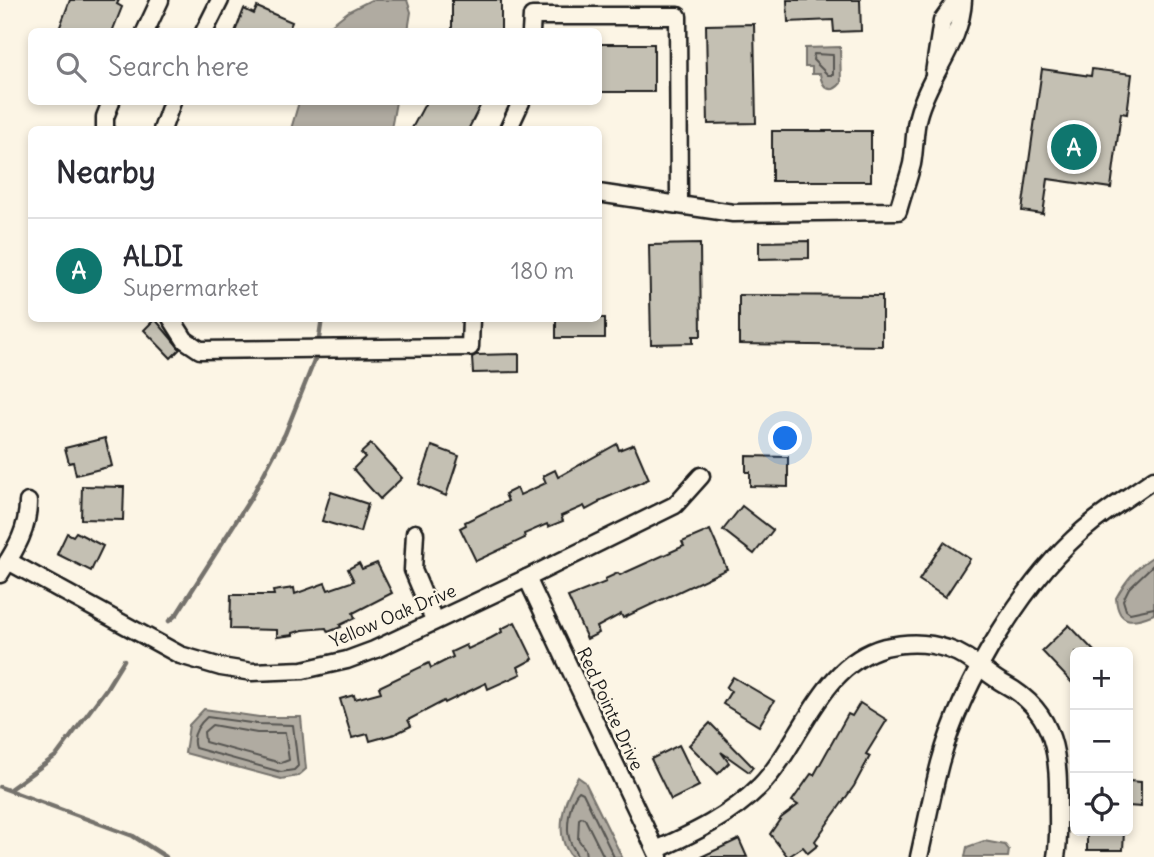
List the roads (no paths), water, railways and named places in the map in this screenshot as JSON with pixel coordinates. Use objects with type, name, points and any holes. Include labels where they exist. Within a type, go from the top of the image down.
[{"type":"street","points":[[147,28],[160,0]]},
{"type":"street","points":[[206,28],[220,0]]},
{"type":"street","points":[[602,193],[733,213],[898,211],[912,165],[918,116],[933,77],[942,21],[957,0]]},
{"type":"street","points":[[933,77],[957,36],[963,0]]},
{"type":"street","points":[[531,16],[678,8],[679,203]]},
{"type":"street","points":[[105,126],[110,105]]},
{"type":"street","points":[[163,126],[171,105]]},
{"type":"street","points":[[510,126],[520,105]]},
{"type":"street","points":[[174,322],[185,340],[200,349],[470,347],[471,322]]},
{"type":"street","name":"Yellow Oak Drive","points":[[4,567],[180,656],[252,672],[303,670],[348,660],[527,578],[675,505],[701,476]]},
{"type":"street","points":[[919,857],[940,761],[960,709],[1009,618],[1046,569],[1092,523],[1154,479]]},
{"type":"street","points":[[4,567],[26,528],[28,502]]},
{"type":"street","points":[[415,534],[413,570],[434,620]]},
{"type":"street","name":"Red Pointe Drive","points":[[527,578],[657,853]]},
{"type":"street","points":[[657,853],[713,823],[752,793],[773,770],[814,706],[841,672],[871,652],[904,643],[934,645],[962,654],[981,666],[997,681],[1016,691],[1041,716],[1056,747],[1059,766],[1056,857]]},
{"type":"water","points":[[371,0],[407,0],[411,12],[408,28],[327,28],[349,11]]},
{"type":"water","points":[[840,47],[841,83],[830,89],[825,86],[820,74],[812,74],[812,67],[805,67],[805,48]]},
{"type":"water","points":[[298,105],[395,105],[392,126],[292,126]]},
{"type":"water","points":[[1154,556],[1154,614],[1128,620],[1120,613],[1116,598],[1132,574]]},
{"type":"water","points":[[204,709],[259,717],[301,717],[306,769],[298,776],[281,779],[185,753],[189,725]]},
{"type":"water","points":[[578,777],[585,782],[622,857],[572,857],[566,848],[562,817],[568,796]]},
{"type":"water","points":[[984,841],[1005,845],[1009,850],[1008,857],[965,857],[967,847]]},
{"type":"waterway","points":[[318,345],[321,322]]},
{"type":"waterway","points":[[169,621],[177,614],[252,496],[285,434],[317,354]]},
{"type":"waterway","points":[[10,789],[57,755],[124,660]]},
{"type":"waterway","points":[[0,787],[133,836],[166,857]]},
{"type":"place","name":"ALDI","points":[[1074,147]]}]
